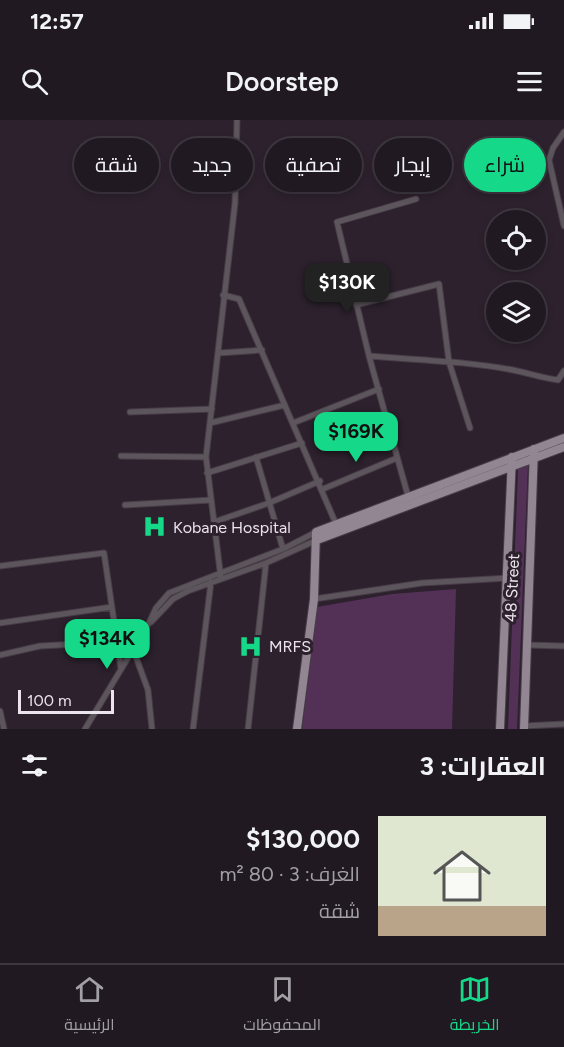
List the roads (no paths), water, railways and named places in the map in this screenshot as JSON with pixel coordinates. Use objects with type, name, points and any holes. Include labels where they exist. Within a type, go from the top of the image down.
[{"type":"main road","points":[[534,454],[564,438]]},
{"type":"main road","points":[[316,536],[534,454],[564,447]]},
{"type":"main road","name":"48 Street","points":[[524,728],[525,645],[534,454]]},
{"type":"main road","points":[[316,536],[336,524],[408,496],[512,462]]},
{"type":"main road","name":"48 Street","points":[[500,729],[512,462]]},
{"type":"main road","points":[[297,729],[314,599],[316,536]]},
{"type":"street","points":[[220,576],[206,457],[235,202],[237,120]]},
{"type":"street","points":[[564,132],[553,148],[549,160],[564,226]]},
{"type":"street","points":[[408,496],[369,356],[337,222],[416,199]]},
{"type":"street","points":[[356,305],[440,284],[449,362],[470,428]]},
{"type":"street","points":[[223,296],[239,299],[320,481],[336,524]]},
{"type":"street","points":[[219,353],[262,350]]},
{"type":"street","points":[[369,356],[514,370],[558,380],[564,371]]},
{"type":"street","points":[[293,423],[379,389]]},
{"type":"street","points":[[210,423],[285,405]]},
{"type":"street","points":[[130,412],[212,409]]},
{"type":"street","points":[[207,473],[302,443]]},
{"type":"street","points":[[121,456],[206,457]]},
{"type":"street","points":[[256,457],[283,549]]},
{"type":"street","points":[[323,489],[397,458]]},
{"type":"street","points":[[214,522],[270,503],[320,481]]},
{"type":"street","points":[[125,505],[211,501]]},
{"type":"street","points":[[85,729],[150,623],[173,598],[316,536]]},
{"type":"street","points":[[150,623],[156,608],[169,593],[266,563],[316,536]]},
{"type":"street","points":[[0,566],[105,553],[121,669]]},
{"type":"street","points":[[249,729],[266,563]]},
{"type":"street","points":[[314,599],[422,583],[508,578]]},
{"type":"street","points":[[193,729],[211,582]]},
{"type":"street","points":[[0,623],[112,608]]},
{"type":"street","points":[[0,655],[40,646],[77,644]]},
{"type":"street","points":[[525,645],[564,646]]},
{"type":"street","points":[[133,649],[148,690],[152,729]]},
{"type":"street","points":[[0,711],[4,729]]},
{"type":"street","points":[[524,728],[564,724]]},
{"type":"place","name":"Kobane Hospital","points":[[155,527]]},
{"type":"place","name":"MRFS","points":[[251,646]]}]
